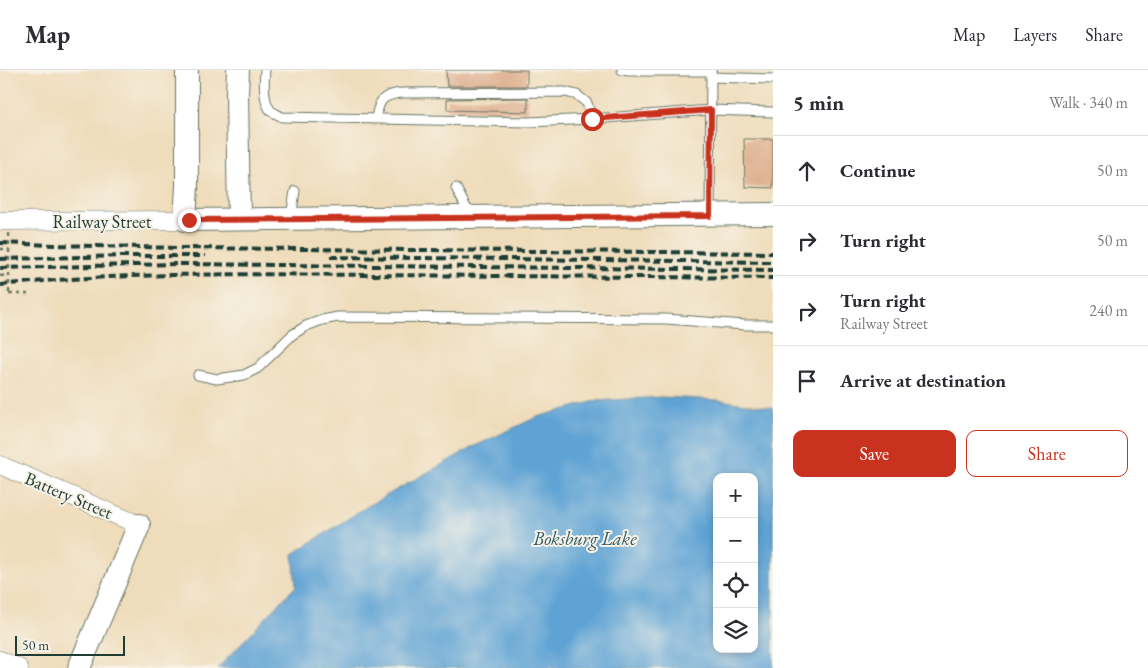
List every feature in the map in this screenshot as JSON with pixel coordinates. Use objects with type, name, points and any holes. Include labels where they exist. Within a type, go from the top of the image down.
[{"type":"street","points":[[187,70],[187,220]]},
{"type":"street","points":[[231,220],[238,70]]},
{"type":"street","name":"Railway Street","points":[[5,227],[187,220],[773,214]]},
{"type":"street","name":"Battery Street","points":[[0,465],[139,525]]},
{"type":"street","points":[[79,668],[139,525]]},
{"type":"street","points":[[0,660],[19,668]]},
{"type":"lane","points":[[265,70],[265,88],[268,104],[272,111],[282,117],[528,122],[711,110],[773,112]]},
{"type":"lane","points":[[622,70],[711,73],[773,79]]},
{"type":"lane","points":[[710,216],[711,73]]},
{"type":"lane","points":[[376,118],[378,106],[384,98],[389,94],[402,92],[565,92],[576,95],[587,103],[592,119]]},
{"type":"lane","points":[[456,188],[471,217]]},
{"type":"lane","points":[[291,219],[295,191]]},
{"type":"lane","points":[[198,375],[217,379],[244,375],[258,368],[292,335],[306,326],[338,317],[666,318],[745,325],[773,325]]},
{"type":"path","points":[[5,227],[9,249],[9,294],[28,294]]},
{"type":"path","points":[[0,249],[9,249]]},
{"type":"path","points":[[0,276],[9,275]]},
{"type":"water","name":"Boksburg Lake","points":[[662,397],[718,400],[773,408],[773,668],[218,668],[296,586],[293,554],[371,504],[473,447],[537,417],[596,401]]},
{"type":"building","points":[[446,70],[527,70],[527,86],[447,86]]},
{"type":"building","points":[[528,98],[528,112],[447,110],[447,99]]},
{"type":"building","points":[[744,139],[773,139],[773,188],[745,187]]},
{"type":"railway","points":[[0,243],[181,248],[773,253]]},
{"type":"railway","points":[[0,259],[205,256]]},
{"type":"railway","points":[[330,257],[773,262]]},
{"type":"railway","points":[[0,268],[180,264],[773,270]]},
{"type":"railway","points":[[0,285],[93,278],[233,274],[773,278]]},
{"type":"route","points":[[189,220],[710,216],[711,110],[592,119]]}]
